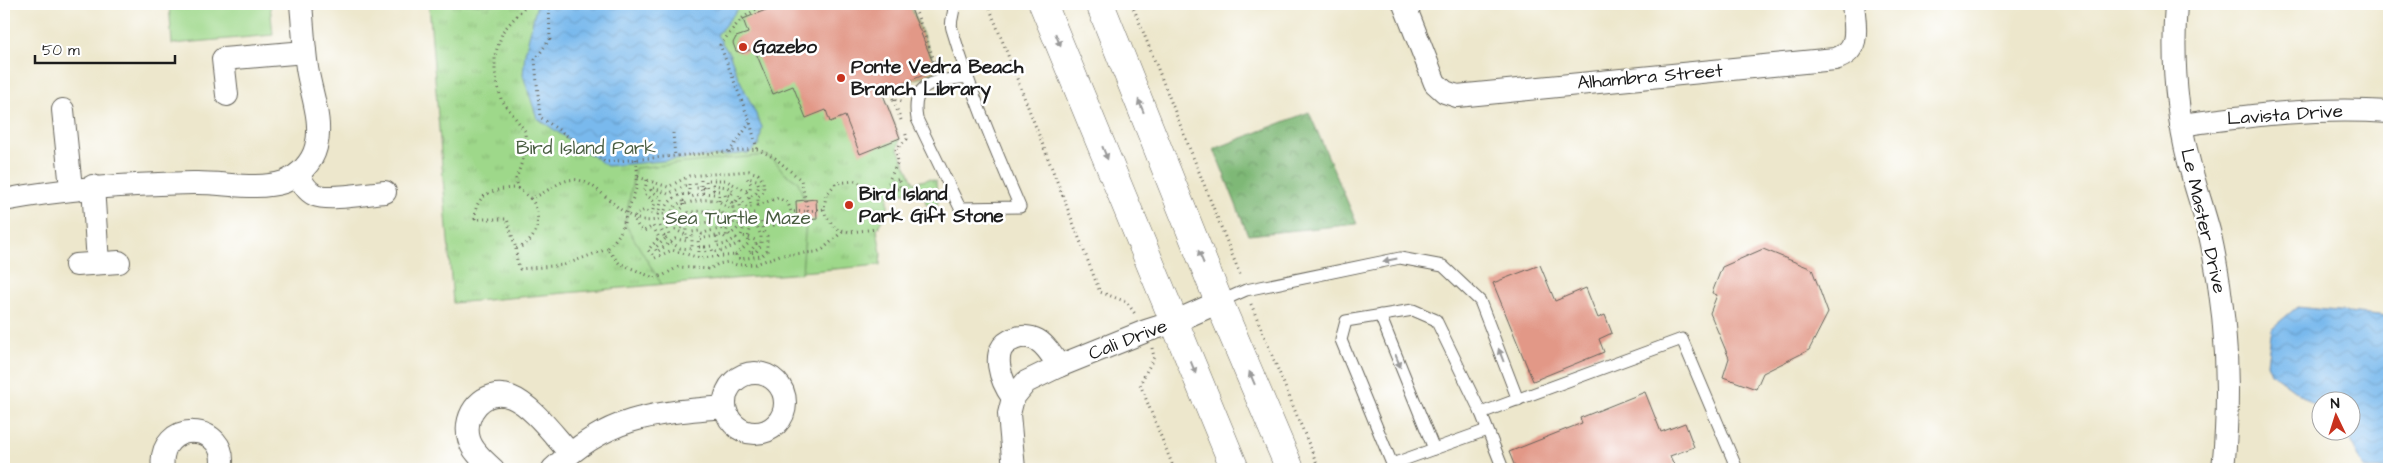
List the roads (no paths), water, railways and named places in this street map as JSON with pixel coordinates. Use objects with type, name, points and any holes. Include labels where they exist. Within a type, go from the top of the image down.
[{"type":"main road","points":[[1043,4],[1235,469]]},
{"type":"main road","points":[[1100,4],[1219,302],[1290,469]]},
{"type":"street","points":[[4,200],[82,187],[196,183],[266,186],[285,181],[303,169],[316,149],[319,133],[305,52],[301,4]]},
{"type":"street","name":"Alhambra Street","points":[[1404,4],[1436,83],[1445,92],[1457,96],[1835,59],[1849,53],[1855,44],[1853,4]]},
{"type":"street","name":"Le Master Drive","points":[[2176,4],[2175,71],[2182,125],[2189,161],[2210,234],[2220,286],[2226,342],[2227,394],[2223,469]]},
{"type":"street","points":[[228,95],[223,59],[305,52]]},
{"type":"street","name":"Lavista Drive","points":[[2182,125],[2291,111],[2353,109],[2389,112]]},
{"type":"street","points":[[63,110],[82,187],[109,263],[76,265]]},
{"type":"street","points":[[303,169],[307,189],[320,196],[385,192]]},
{"type":"street","name":"Cali Drive","points":[[1013,398],[1026,382],[1036,376],[1146,331],[1174,322],[1219,302]]},
{"type":"street","points":[[1014,469],[1009,414],[1013,398],[1004,385],[998,361],[1000,353],[1010,340],[1028,337],[1036,339],[1059,366]]},
{"type":"street","points":[[493,469],[474,449],[470,441],[468,420],[477,404],[494,396],[505,396],[521,403],[570,453]]},
{"type":"street","points":[[554,469],[570,453],[593,436],[614,426],[638,418],[680,411],[725,407]]},
{"type":"street","points":[[163,469],[163,458],[167,446],[177,436],[190,432],[204,434],[215,442],[222,454],[221,469]]},
{"type":"lane","points":[[953,4],[955,10],[951,26],[981,115],[1020,207],[960,208],[917,119],[914,104],[922,88],[936,82],[968,77]]},
{"type":"lane","points":[[1219,302],[1246,290],[1400,258],[1443,266],[1480,301],[1518,400]]},
{"type":"lane","points":[[1488,430],[1392,464],[1341,340],[1346,321],[1413,310],[1436,320],[1481,413],[1488,430],[1503,469]]},
{"type":"lane","points":[[1380,315],[1434,449]]},
{"type":"lane","points":[[1481,413],[1682,339],[1737,469]]},
{"type":"water","points":[[537,4],[742,4],[717,35],[730,55],[762,127],[759,145],[749,153],[607,166],[537,118],[523,75],[525,53]]},
{"type":"water","points":[[2297,307],[2389,316],[2389,469],[2365,469],[2350,440],[2360,440],[2360,390],[2310,390],[2310,402],[2271,373],[2267,363],[2272,328]]},
{"type":"place","name":"Gazebo","points":[[743,47]]},
{"type":"place","name":"Ponte Vedra Beach Branch Library","points":[[841,78]]},
{"type":"place","name":"Bird Island Park Gift Stone","points":[[849,205]]},
{"type":"park label","name":"Bird Island Park","points":[[586,148]]},
{"type":"park label","name":"Sea Turtle Maze","points":[[738,218]]}]
